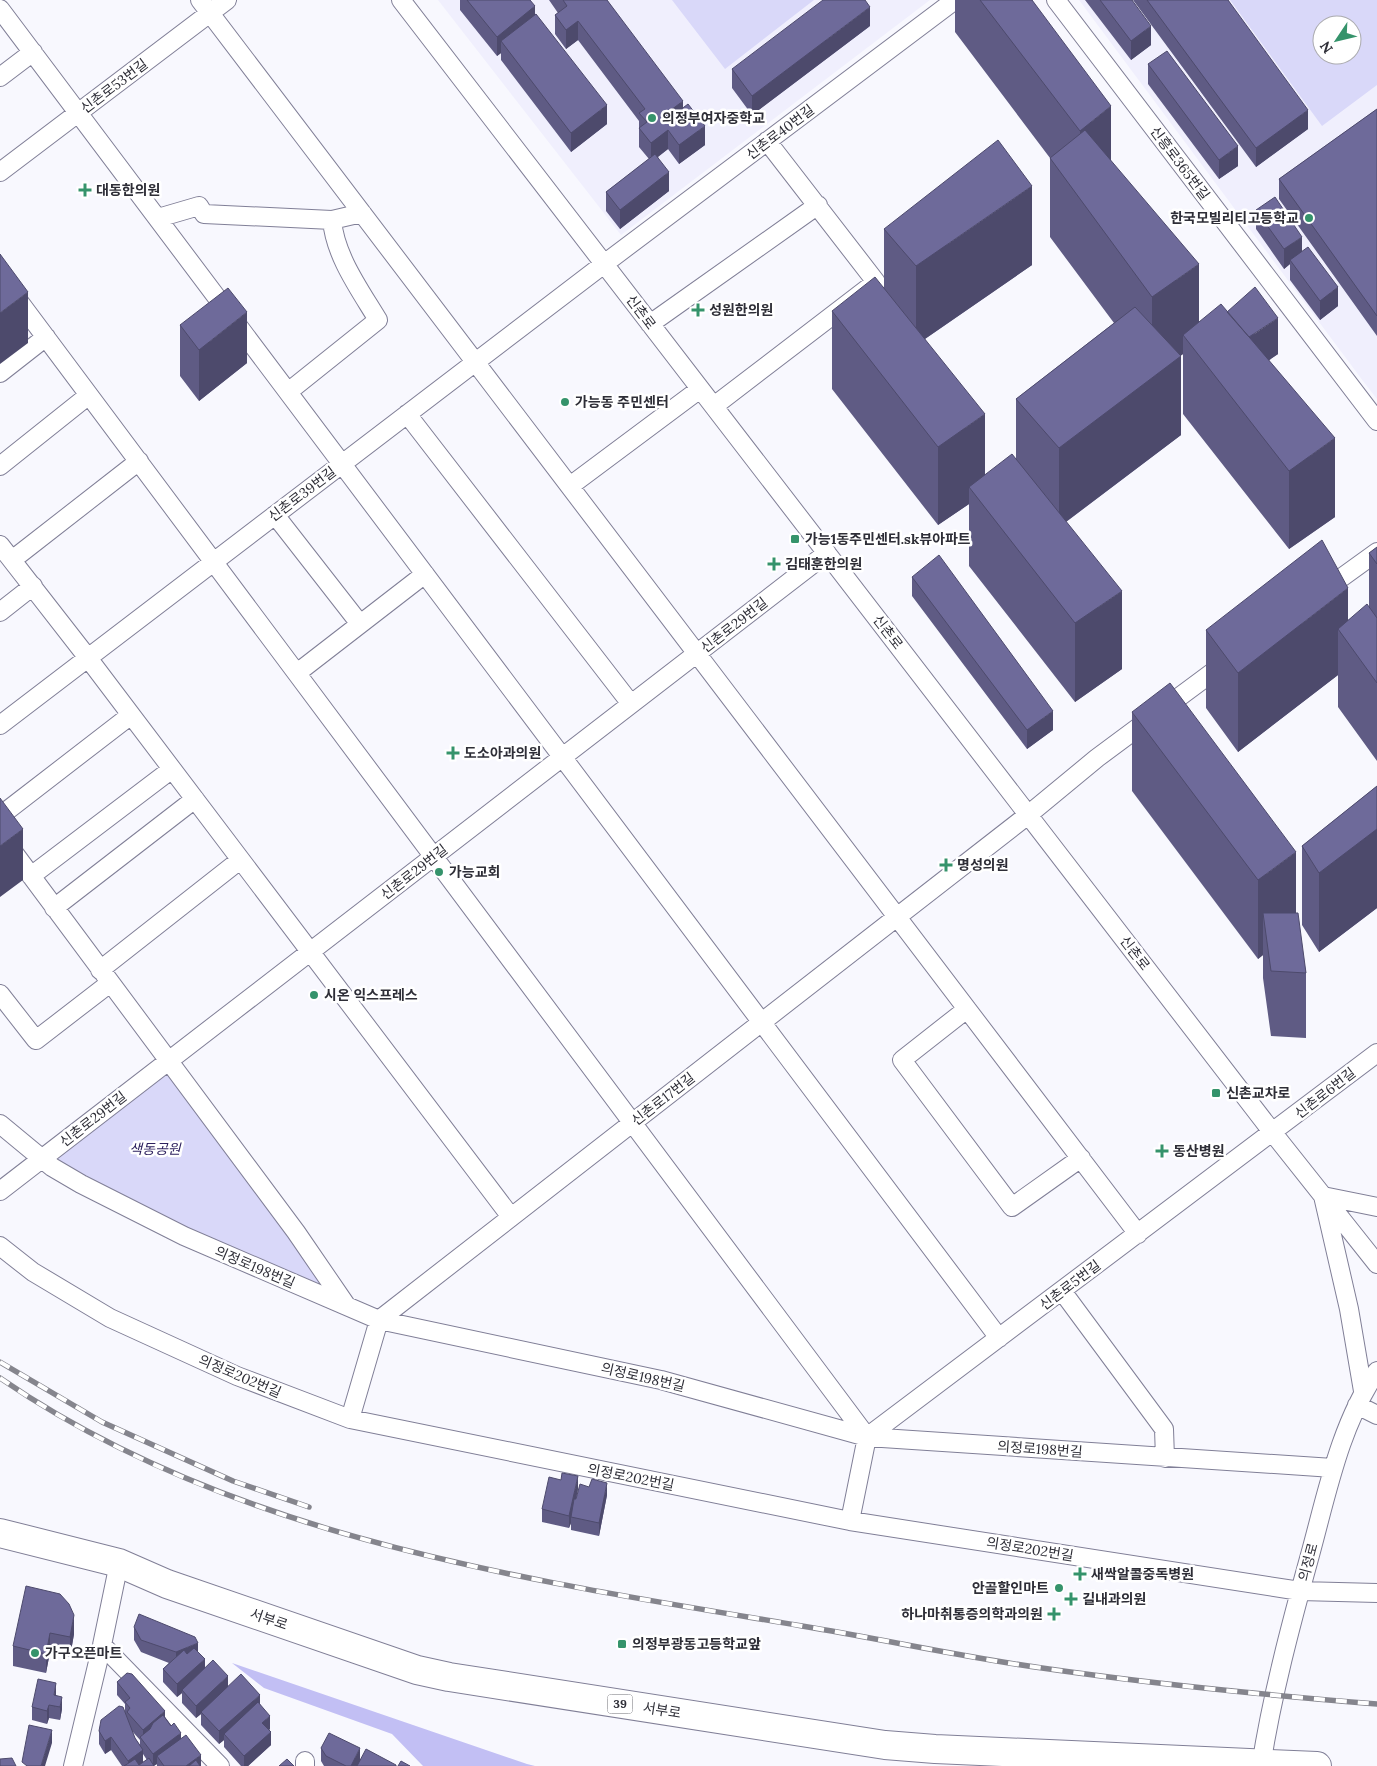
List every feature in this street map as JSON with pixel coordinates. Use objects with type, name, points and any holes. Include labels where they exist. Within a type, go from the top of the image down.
[{"type":"main road","name":"서부로","points":[[0,1533],[119,1563],[185,1590],[417,1670],[449,1677],[885,1745],[1002,1758],[1317,1766]]},
{"type":"street","name":"신촌로53번길","points":[[0,172],[78,113],[205,6],[227,0]]},
{"type":"street","name":"신촌로","points":[[401,0],[1273,1133],[1377,1264]]},
{"type":"street","name":"신촌로40번길","points":[[604,264],[955,0]]},
{"type":"street","name":"신흥로365번길","points":[[1056,0],[1377,422]]},
{"type":"street","points":[[205,6],[1138,1234]]},
{"type":"street","points":[[0,9],[999,1338]]},
{"type":"street","points":[[0,77],[33,52]]},
{"type":"street","points":[[714,406],[876,282],[767,141]]},
{"type":"street","points":[[650,324],[818,205]]},
{"type":"street","points":[[158,218],[199,206],[204,214],[332,220],[362,213]]},
{"type":"street","points":[[288,392],[378,320],[359,289],[334,238],[332,220]]},
{"type":"street","name":"신촌로39번길","points":[[0,725],[604,264]]},
{"type":"street","points":[[1,279],[139,461],[867,1437],[850,1522]]},
{"type":"street","points":[[0,373],[46,337]]},
{"type":"street","points":[[570,486],[700,388]]},
{"type":"street","points":[[0,466],[89,395]]},
{"type":"street","points":[[407,414],[631,704]]},
{"type":"street","points":[[12,560],[139,461]]},
{"type":"street","points":[[276,515],[360,624]]},
{"type":"street","points":[[0,545],[88,658],[511,1217]]},
{"type":"street","points":[[1313,599],[1377,552]]},
{"type":"street","name":"신촌로29번길","points":[[0,1191],[827,553]]},
{"type":"street","points":[[297,673],[425,574]]},
{"type":"street","points":[[0,612],[33,586]]},
{"type":"street","name":"신촌로17번길","points":[[379,1320],[1028,815],[1097,758],[1240,652]]},
{"type":"street","points":[[0,816],[131,715]]},
{"type":"street","points":[[31,876],[172,769]]},
{"type":"street","points":[[54,908],[194,799]]},
{"type":"street","points":[[0,834],[296,1232],[347,1305]]},
{"type":"street","points":[[0,994],[36,1040],[105,976],[240,860]]},
{"type":"street","points":[[967,1009],[902,1060],[1012,1207],[1081,1158]]},
{"type":"street","name":"신촌로6번길","points":[[1273,1133],[1377,1053]]},
{"type":"street","name":"의정로198번길","points":[[0,1124],[52,1167],[81,1184],[184,1236],[379,1320],[661,1380],[867,1437],[1165,1458],[1267,1462],[1333,1468]]},
{"type":"street","name":"신촌로5번길","points":[[867,1437],[1273,1133]]},
{"type":"street","points":[[1377,1207],[1323,1196],[1349,1309],[1360,1398],[1377,1415]]},
{"type":"street","name":"의정로202번길","points":[[0,1246],[33,1272],[110,1318],[237,1376],[350,1419],[850,1522],[1300,1591],[1377,1593]]},
{"type":"street","points":[[1062,1291],[1164,1429],[1165,1458]]},
{"type":"street","points":[[350,1419],[379,1320]]},
{"type":"street","name":"의정로","points":[[1261,1765],[1300,1591],[1333,1468],[1360,1398],[1377,1371]]},
{"type":"street","points":[[73,1766],[102,1645],[119,1563]]},
{"type":"street","points":[[102,1645],[220,1766]]},
{"type":"shaded area","name":"의정부여자중학교","points":[[438,0],[930,0],[621,235]]},
{"type":"shaded area","name":"한국모빌리티고등학교","points":[[1079,0],[1377,0],[1377,399],[1363,381]]},
{"type":"shaded area","points":[[232,1663],[535,1766],[423,1766],[392,1734],[264,1688]]},
{"type":"green space","points":[[672,0],[814,0],[725,69]]},
{"type":"green space","points":[[1230,0],[1377,0],[1377,85],[1322,126]]},
{"type":"green space","name":"색동공원","points":[[166,1070],[328,1287],[229,1248],[126,1198],[60,1163],[51,1154]]},
{"type":"building","points":[[467,0],[530,0],[535,6],[497,37]]},
{"type":"building","points":[[563,0],[607,0],[683,101],[667,113],[671,117],[688,104],[705,126],[679,145],[668,130],[651,143],[639,128],[647,122],[639,113],[645,109],[578,21],[566,30],[555,15],[567,6]]},
{"type":"building","points":[[823,0],[865,0],[870,7],[752,96],[732,69]]},
{"type":"building","points":[[980,0],[1032,0],[1111,106],[1080,131]]},
{"type":"building","points":[[1100,0],[1132,0],[1151,26],[1131,41]]},
{"type":"building","points":[[1147,0],[1228,0],[1308,110],[1256,148]]},
{"type":"building","points":[[536,14],[607,105],[571,133],[501,41]]},
{"type":"building","points":[[1167,51],[1238,146],[1219,160],[1148,64]]},
{"type":"building","points":[[1377,109],[1377,316],[1279,179]]},
{"type":"building","points":[[1085,130],[1199,264],[1152,297],[1050,158]]},
{"type":"building","points":[[998,140],[1032,186],[916,266],[884,229]]},
{"type":"building","points":[[655,154],[669,172],[620,210],[606,192]]},
{"type":"building","points":[[1275,197],[1302,237],[1284,249],[1256,210]]},
{"type":"building","points":[[1308,247],[1338,287],[1320,301],[1290,260]]},
{"type":"building","points":[[0,254],[28,292],[0,313]]},
{"type":"building","points":[[875,277],[985,414],[938,447],[832,311]]},
{"type":"building","points":[[1255,287],[1278,318],[1249,337],[1227,312]]},
{"type":"building","points":[[228,288],[247,312],[199,350],[180,325]]},
{"type":"building","points":[[1221,304],[1335,438],[1289,471],[1183,335]]},
{"type":"building","points":[[1135,307],[1181,356],[1059,448],[1016,399]]},
{"type":"building","points":[[1012,454],[1122,591],[1075,623],[969,487]]},
{"type":"building","points":[[1322,540],[1348,588],[1238,673],[1206,630]]},
{"type":"building","points":[[1377,547],[1377,564],[1369,553]]},
{"type":"building","points":[[939,555],[1053,711],[1027,730],[912,577]]},
{"type":"building","points":[[1367,604],[1377,618],[1377,683],[1338,629]]},
{"type":"building","points":[[1170,683],[1296,852],[1258,880],[1132,712]]},
{"type":"building","points":[[1377,786],[1377,829],[1319,873],[1302,846]]},
{"type":"building","points":[[0,798],[23,829],[0,846]]},
{"type":"building","points":[[1263,913],[1298,913],[1306,973],[1271,971]]},
{"type":"building","points":[[562,1473],[578,1476],[569,1516],[542,1509],[549,1477],[561,1480]]},
{"type":"building","points":[[592,1479],[607,1483],[599,1523],[571,1517],[574,1499],[576,1499],[580,1484],[589,1487]]},
{"type":"building","points":[[26,1586],[60,1594],[69,1604],[74,1615],[70,1637],[50,1633],[46,1654],[13,1646]]},
{"type":"building","points":[[139,1614],[195,1637],[198,1643],[176,1652],[141,1640],[134,1627]]},
{"type":"building","points":[[194,1648],[205,1659],[177,1684],[163,1669],[184,1650],[187,1654]]},
{"type":"building","points":[[213,1660],[228,1676],[196,1706],[182,1690]]},
{"type":"building","points":[[127,1673],[132,1674],[165,1711],[143,1730],[127,1712],[130,1708],[125,1702],[130,1698],[117,1682]]},
{"type":"building","points":[[241,1674],[260,1695],[219,1731],[201,1712]]},
{"type":"building","points":[[38,1679],[56,1683],[54,1695],[62,1697],[60,1707],[49,1705],[47,1711],[32,1707]]},
{"type":"building","points":[[258,1702],[270,1716],[262,1723],[271,1732],[244,1756],[224,1734]]},
{"type":"building","points":[[119,1706],[123,1707],[135,1738],[143,1750],[128,1761],[111,1737],[105,1741],[99,1731],[101,1720]]},
{"type":"building","points":[[163,1715],[171,1726],[174,1723],[181,1733],[153,1754],[140,1737]]},
{"type":"building","points":[[29,1725],[52,1730],[41,1766],[27,1766],[22,1762]]},
{"type":"building","points":[[329,1733],[360,1748],[351,1766],[346,1766],[326,1756],[321,1748]]},
{"type":"building","points":[[186,1735],[201,1755],[186,1766],[164,1766],[157,1756]]},
{"type":"building","points":[[366,1749],[396,1765],[396,1766],[357,1766]]},
{"type":"building","points":[[12,1758],[16,1766],[0,1766],[0,1759]]},
{"type":"building","points":[[149,1758],[154,1766],[124,1766],[135,1759],[139,1765]]},
{"type":"building","points":[[287,1759],[294,1766],[279,1766]]},
{"type":"building","points":[[196,1760],[200,1766],[189,1766]]},
{"type":"building","points":[[401,1761],[410,1766],[398,1766]]},
{"type":"railway","points":[[0,1362],[102,1422],[233,1481],[309,1507]]},
{"type":"railway","points":[[0,1378],[90,1433],[186,1478],[284,1515],[386,1545],[490,1570],[698,1609],[1012,1664],[1167,1684],[1377,1704]]},
{"type":"place","name":"의정부여자중학교","points":[[652,118]]},
{"type":"place","name":"대동한의원","points":[[85,190]]},
{"type":"place","name":"한국모빌리티고등학교","points":[[1309,218]]},
{"type":"place","name":"성원한의원","points":[[698,310]]},
{"type":"place","name":"가능동 주민센터","points":[[565,402]]},
{"type":"place","name":"가능1동주민센터.sk뷰아파트","points":[[795,539]]},
{"type":"place","name":"김태훈한의원","points":[[774,564]]},
{"type":"place","name":"도소아과의원","points":[[453,753]]},
{"type":"place","name":"명성의원","points":[[946,865]]},
{"type":"place","name":"가능교회","points":[[439,872]]},
{"type":"place","name":"시온 익스프레스","points":[[314,995]]},
{"type":"place","name":"신촌교차로","points":[[1216,1093]]},
{"type":"place","name":"동산병원","points":[[1162,1151]]},
{"type":"place","name":"새싹알콜중독병원","points":[[1080,1574]]},
{"type":"place","name":"안골할인마트","points":[[1059,1588]]},
{"type":"place","name":"길내과의원","points":[[1071,1599]]},
{"type":"place","name":"하나마취통증의학과의원","points":[[1054,1614]]},
{"type":"place","name":"의정부광동고등학교앞","points":[[622,1644]]},
{"type":"place","name":"가구오픈마트","points":[[35,1653]]}]
